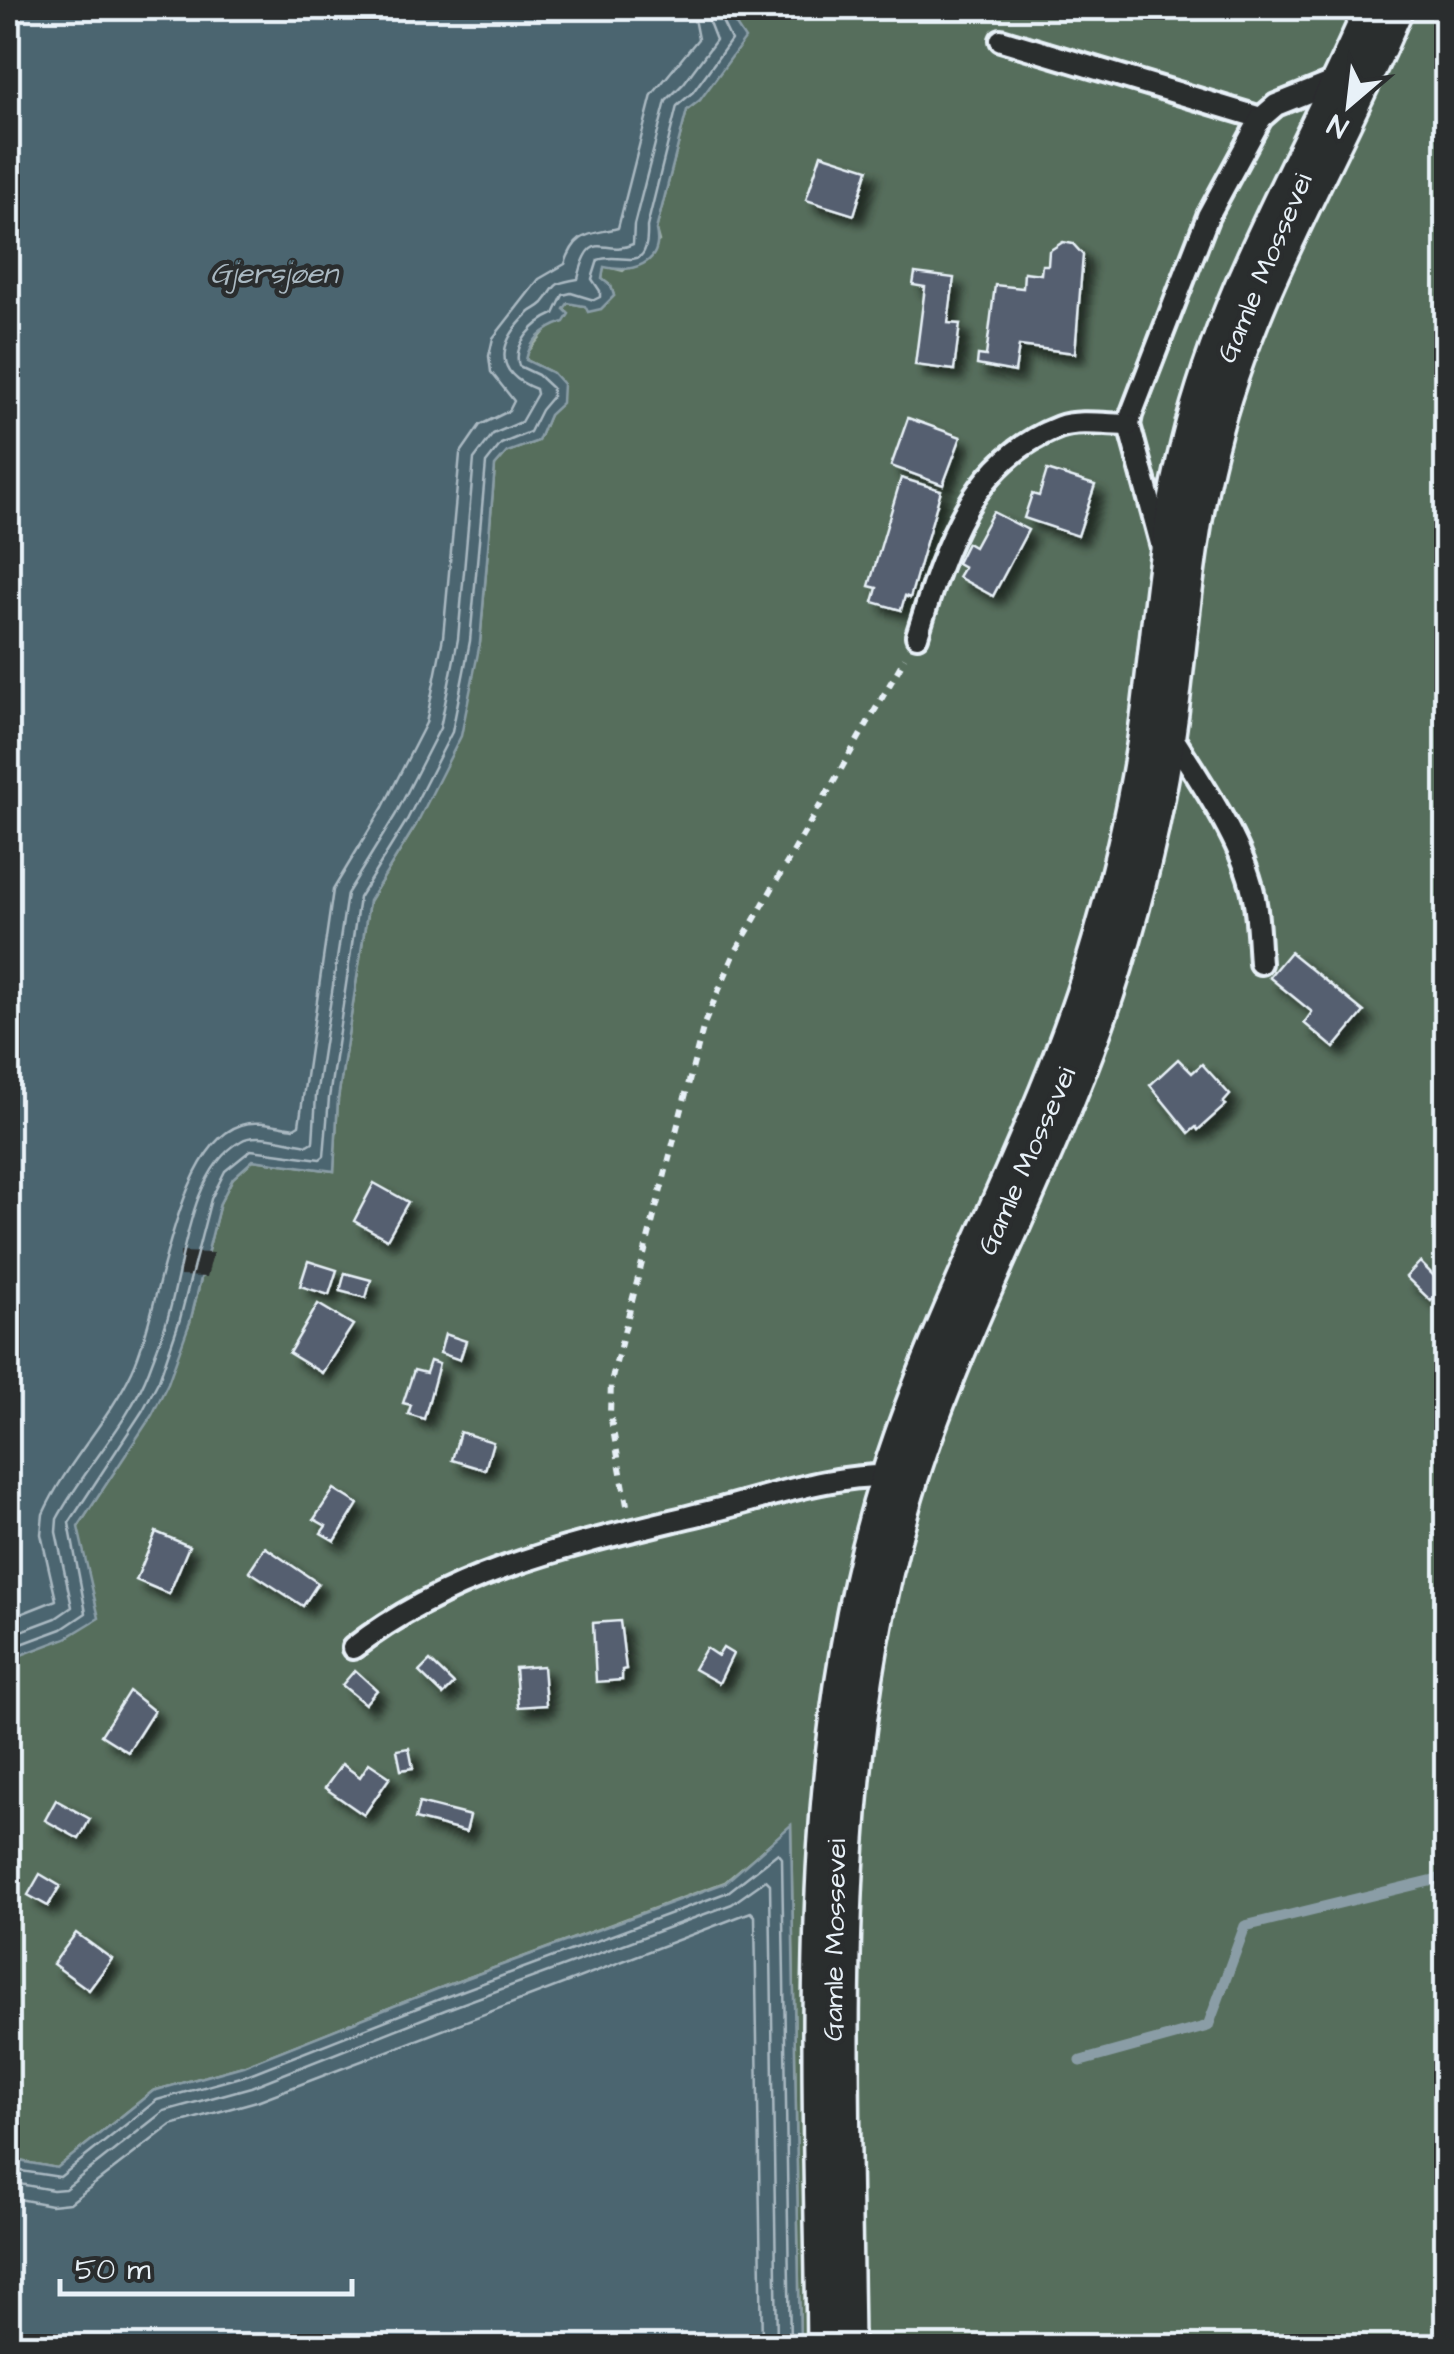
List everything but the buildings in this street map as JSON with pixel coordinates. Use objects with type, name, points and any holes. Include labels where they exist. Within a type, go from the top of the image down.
[{"type":"main road","name":"Gamle Mossevei","points":[[835,2346],[834,1894],[839,1794],[858,1642],[900,1476],[932,1382],[1043,1130],[1099,981],[1144,810],[1160,716],[1184,511],[1199,444],[1238,318],[1384,8]]},
{"type":"lane","points":[[1001,40],[1261,118]]},
{"type":"lane","points":[[1173,591],[1129,425],[1208,216],[1261,118],[1276,106],[1357,72]]},
{"type":"lane","points":[[917,636],[947,543],[972,498],[1015,452],[1062,425],[1129,425]]},
{"type":"lane","points":[[1160,716],[1232,839],[1250,880],[1260,962]]},
{"type":"lane","points":[[352,1648],[408,1610],[488,1572],[574,1543],[848,1477],[900,1476]]},
{"type":"path","points":[[630,1531],[610,1414],[611,1382],[704,1024],[736,954],[917,636]]},
{"type":"green space","points":[[729,8],[1446,8],[1446,2346],[800,2346],[791,1826],[725,1882],[243,2066],[153,2091],[57,2168],[8,2159],[8,1660],[32,1649],[78,1527],[151,1415],[190,1322],[220,1203],[233,1178],[253,1160],[334,1171],[338,1099],[369,901],[416,825],[480,643],[495,466],[507,452],[538,441],[549,415],[553,373],[526,360],[528,352],[568,303],[601,309],[614,296],[611,286],[602,279],[604,266],[623,271],[659,241],[656,230],[687,110],[700,100],[730,16]]},
{"type":"water","name":"Gjersjøen","points":[[8,8],[729,8],[745,39],[700,100],[687,110],[650,259],[625,269],[604,267],[602,279],[611,286],[614,296],[601,309],[588,312],[585,306],[568,303],[564,309],[569,314],[564,322],[539,336],[528,353],[526,360],[553,373],[563,384],[562,403],[549,415],[538,441],[507,452],[495,466],[480,643],[461,736],[416,825],[369,901],[338,1099],[334,1171],[253,1160],[233,1178],[220,1203],[190,1322],[168,1383],[152,1415],[78,1527],[99,1618],[66,1638],[8,1660]]},
{"type":"water","points":[[791,1825],[800,2346],[8,2346],[8,2159],[57,2168],[153,2091],[243,2066],[437,1989],[725,1883]]},
{"type":"pier","points":[[180,1252],[213,1253],[207,1277],[180,1276]]},
{"type":"waterway","points":[[1081,2061],[1208,2026],[1245,1926],[1446,1877]]}]
